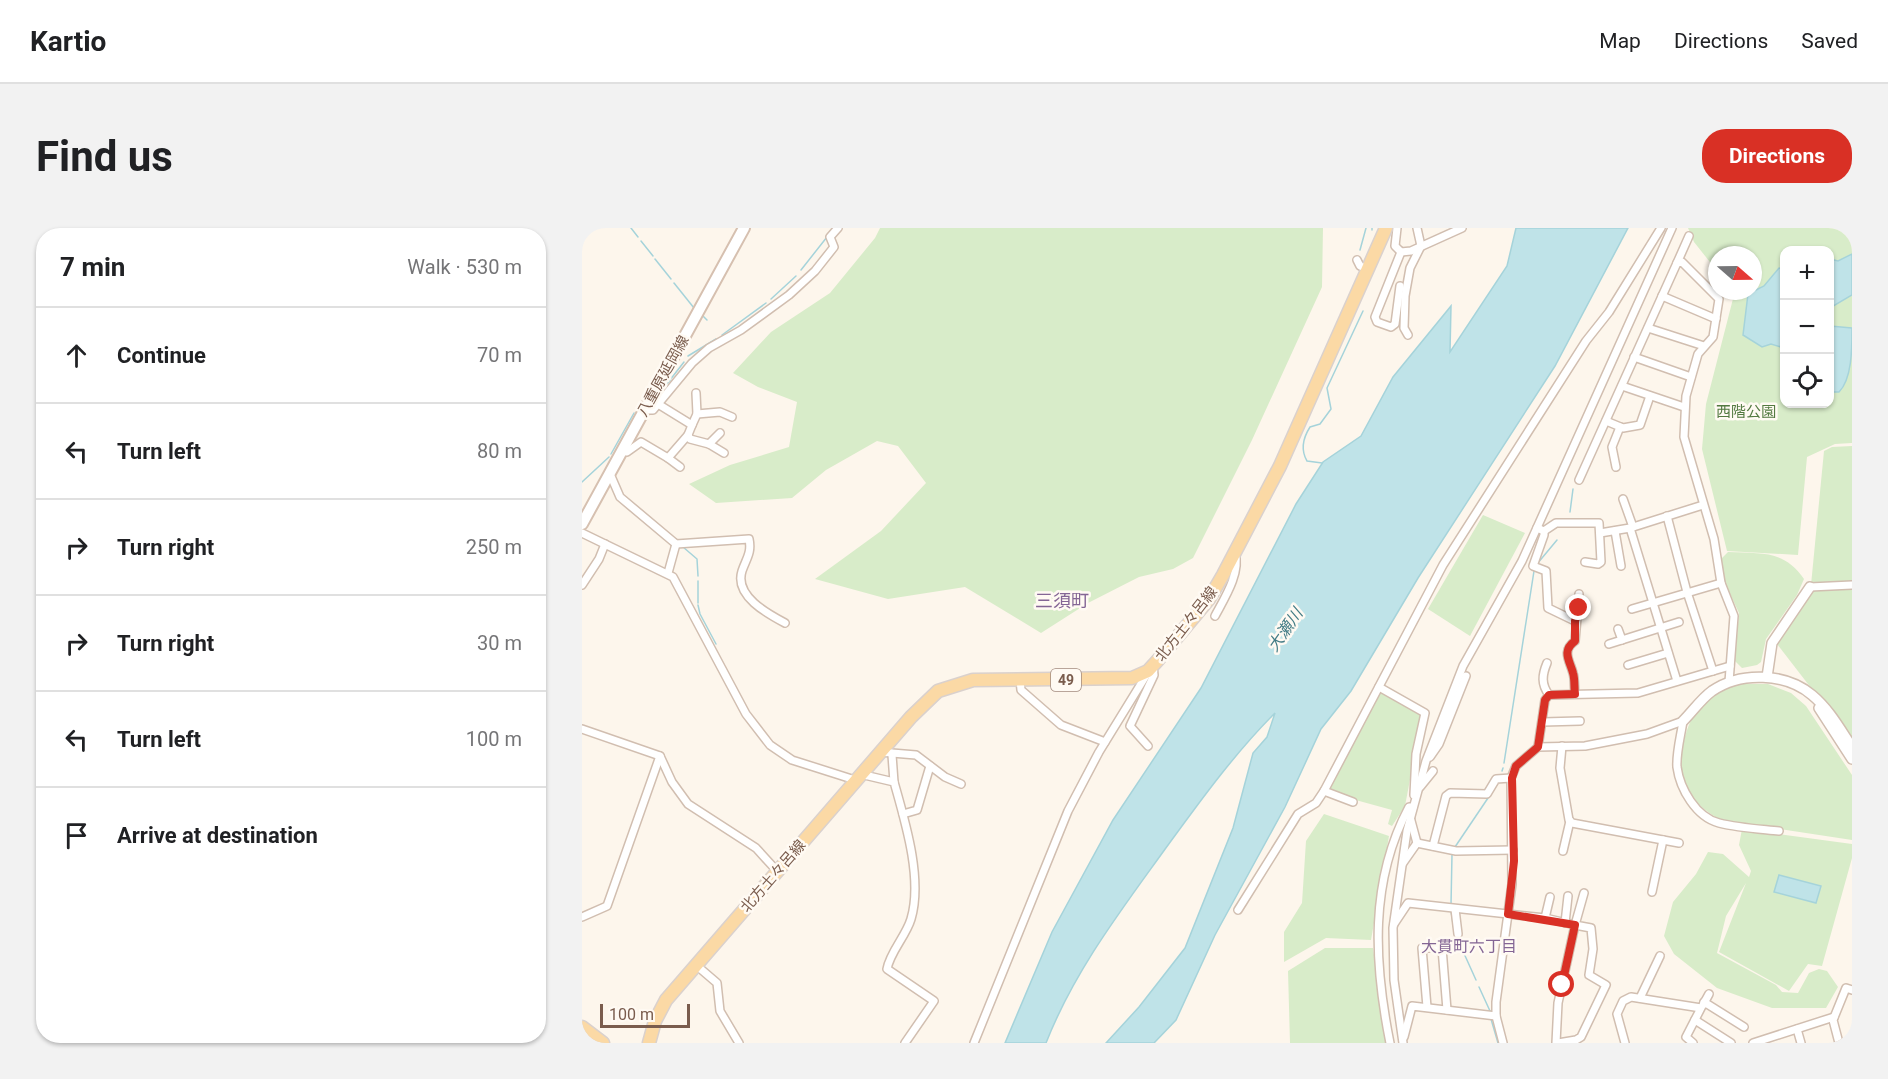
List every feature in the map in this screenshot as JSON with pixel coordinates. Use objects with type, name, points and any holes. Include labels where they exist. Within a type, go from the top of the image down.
[{"type":"main road","name":"八重原延岡線","points":[[582,524],[744,228]]},
{"type":"main road","name":"北方土々呂線","points":[[649,1043],[655,1021],[666,1000],[858,777],[886,753],[920,706],[939,691],[973,680],[1118,680],[1132,678],[1150,668],[1209,599],[1235,554],[1280,466],[1386,228]]},
{"type":"main road","points":[[582,1027],[603,1043]]},
{"type":"street","points":[[645,410],[652,410],[692,363],[709,348],[741,330],[805,281],[834,247],[830,237],[838,228]]},
{"type":"street","points":[[1397,228],[1395,246],[1401,252]]},
{"type":"street","points":[[1408,335],[1404,328],[1405,296],[1410,268],[1421,246],[1417,228]]},
{"type":"street","points":[[1401,252],[1462,228]]},
{"type":"street","points":[[1238,910],[1298,814],[1316,803],[1324,791],[1443,565],[1586,341],[1609,312],[1661,228]]},
{"type":"street","points":[[1403,1043],[1394,980],[1393,925],[1410,817],[1426,761],[1463,666],[1540,529],[1672,228]]},
{"type":"street","points":[[1578,480],[1689,236]]},
{"type":"street","points":[[1400,286],[1395,324],[1391,327],[1377,322],[1375,317],[1401,252]]},
{"type":"street","points":[[1357,260],[1360,266],[1369,269]]},
{"type":"street","points":[[1677,263],[1682,262],[1719,299],[1713,337],[1698,354],[1691,377],[1684,407],[1684,437],[1714,538],[1721,583],[1734,616],[1729,682]]},
{"type":"street","points":[[1662,296],[1716,319]]},
{"type":"street","points":[[1648,328],[1704,346]]},
{"type":"street","points":[[1634,357],[1691,377]]},
{"type":"street","points":[[1622,386],[1684,407]]},
{"type":"street","points":[[668,458],[688,435],[697,414],[696,393]]},
{"type":"street","points":[[1606,421],[1620,427],[1640,425],[1650,396]]},
{"type":"street","points":[[658,404],[692,425]]},
{"type":"street","points":[[697,414],[720,412],[732,417]]},
{"type":"street","points":[[1616,467],[1612,447],[1620,427]]},
{"type":"street","points":[[709,444],[720,433]]},
{"type":"street","points":[[688,435],[690,439],[709,444],[724,453]]},
{"type":"street","points":[[621,452],[627,452],[641,442],[680,467]]},
{"type":"street","points":[[610,474],[620,497],[676,544],[747,537],[751,548],[741,576],[746,593],[753,601],[785,623]]},
{"type":"street","points":[[1623,499],[1677,681]]},
{"type":"street","points":[[1600,533],[1631,527],[1703,505]]},
{"type":"street","points":[[1667,516],[1687,592],[1713,671]]},
{"type":"street","points":[[1540,529],[1556,523],[1596,521],[1600,533],[1601,562],[1598,564],[1585,562]]},
{"type":"street","points":[[1540,529],[1533,566],[1546,572],[1549,610],[1575,621]]},
{"type":"street","points":[[1615,531],[1622,566]]},
{"type":"street","points":[[582,533],[668,573],[678,583],[757,730],[770,745],[792,760],[858,777],[894,782]]},
{"type":"street","points":[[582,585],[599,559],[605,544]]},
{"type":"street","points":[[668,573],[676,544]]},
{"type":"street","points":[[1215,616],[1233,577],[1237,562],[1235,554]]},
{"type":"street","points":[[1632,609],[1721,583]]},
{"type":"street","points":[[1767,677],[1772,643],[1810,587],[1852,585]]},
{"type":"street","points":[[1575,694],[1573,671],[1567,661],[1569,647],[1575,641],[1579,594]]},
{"type":"street","points":[[1609,644],[1678,622]]},
{"type":"street","points":[[1618,629],[1622,640]]},
{"type":"street","points":[[1628,665],[1668,653]]},
{"type":"street","points":[[1547,663],[1543,672],[1543,684],[1549,695]]},
{"type":"street","points":[[1503,1043],[1496,1016],[1513,850],[1512,778],[1516,766],[1538,747],[1545,700],[1549,695],[1631,694],[1730,666]]},
{"type":"street","points":[[974,1043],[1068,811],[1105,742],[1150,668],[1154,675],[1130,726],[1148,746]]},
{"type":"street","points":[[1426,761],[1439,744],[1466,676]]},
{"type":"street","points":[[1538,747],[1585,746],[1647,734],[1683,721],[1712,691],[1729,682],[1767,677],[1797,686],[1812,695],[1830,715],[1852,747]]},
{"type":"street","points":[[1020,680],[1021,690],[1037,701],[1058,723],[1105,742]]},
{"type":"street","points":[[1379,687],[1425,713],[1416,754],[1412,794],[1416,794]]},
{"type":"street","points":[[1812,695],[1852,759]]},
{"type":"street","points":[[1543,722],[1580,720]]},
{"type":"street","points":[[1683,721],[1677,765],[1681,784],[1691,802],[1717,823],[1779,831]]},
{"type":"street","points":[[582,729],[660,756],[672,782],[688,804],[756,848],[777,871]]},
{"type":"street","points":[[1562,746],[1560,768],[1570,821],[1563,851]]},
{"type":"street","points":[[905,1043],[934,1001],[887,969],[904,939],[915,904],[911,858],[903,814],[886,753],[910,753],[961,784]]},
{"type":"street","points":[[582,917],[607,906],[660,756]]},
{"type":"street","points":[[903,814],[917,810],[930,766]]},
{"type":"street","points":[[1416,794],[1433,771]]},
{"type":"street","points":[[1433,846],[1446,796],[1450,793],[1487,794],[1496,778],[1512,778]]},
{"type":"street","points":[[1324,791],[1353,802]]},
{"type":"street","points":[[1390,1043],[1376,944],[1378,917],[1382,882],[1395,833],[1409,807],[1413,807]]},
{"type":"street","points":[[1400,870],[1416,843],[1410,817]]},
{"type":"street","points":[[1570,821],[1679,843]]},
{"type":"street","points":[[1652,892],[1663,840]]},
{"type":"street","points":[[1416,843],[1456,851],[1513,850]]},
{"type":"street","points":[[1393,925],[1408,903],[1545,918],[1564,923],[1575,925],[1591,928],[1593,949],[1589,975],[1606,985],[1581,1037],[1576,1040],[1557,1043],[1558,1003],[1575,925],[1584,893]]},
{"type":"street","points":[[1564,923],[1568,896]]},
{"type":"street","points":[[1545,918],[1550,897]]},
{"type":"street","points":[[582,909],[591,913]]},
{"type":"street","points":[[1455,909],[1458,934]]},
{"type":"street","points":[[1427,1007],[1422,948],[1442,948],[1447,1010]]},
{"type":"street","points":[[1640,998],[1660,956]]},
{"type":"street","points":[[696,965],[717,983],[720,1011],[739,1043]]},
{"type":"street","points":[[1839,1043],[1832,1022],[1846,988],[1852,990]]},
{"type":"street","points":[[1693,1043],[1686,1037],[1708,994]]},
{"type":"street","points":[[1625,1043],[1617,1014],[1626,998],[1703,1005],[1744,1027]]},
{"type":"street","points":[[1403,1043],[1409,1009],[1412,1006],[1496,1016]]},
{"type":"street","points":[[1753,1043],[1834,1017]]},
{"type":"street","points":[[1695,1020],[1731,1043]]},
{"type":"street","points":[[1797,1029],[1801,1043]]},
{"type":"green space","points":[[880,228],[1323,228],[1322,287],[1252,440],[1193,558],[1173,569],[1139,577],[1088,603],[1041,633],[965,587],[888,599],[815,579],[881,531],[926,483],[898,446],[877,441],[826,470],[792,498],[716,503],[689,484],[730,465],[789,447],[797,402],[758,387],[733,373],[771,332],[830,293],[875,238]]},
{"type":"green space","name":"西階公園","points":[[1688,228],[1852,228],[1852,443],[1835,444],[1807,457],[1798,555],[1727,551],[1702,449],[1706,404],[1733,300],[1762,300],[1762,246],[1708,246],[1708,260],[1694,242]]},
{"type":"green space","points":[[1852,446],[1852,582],[1811,585],[1824,451],[1832,447]]},
{"type":"green space","points":[[1483,515],[1525,533],[1470,636],[1428,609]]},
{"type":"green space","points":[[1728,552],[1770,555],[1779,558],[1788,562],[1804,579],[1797,595],[1766,639],[1761,662],[1742,668],[1735,661],[1739,613],[1720,572],[1719,561]]},
{"type":"green space","points":[[1852,588],[1852,741],[1777,644],[1812,591]]},
{"type":"green space","points":[[1741,684],[1768,684],[1791,693],[1806,706],[1852,775],[1852,840],[1720,820],[1707,812],[1689,793],[1684,783],[1681,757],[1683,743],[1693,717],[1699,707],[1711,696],[1723,689]]},
{"type":"green space","points":[[1380,691],[1422,716],[1405,806],[1392,826],[1388,824],[1392,810],[1352,799],[1328,788]]},
{"type":"green space","points":[[1324,814],[1389,836],[1371,940],[1326,938],[1284,962],[1284,932],[1302,903],[1306,841]]},
{"type":"green space","points":[[1742,829],[1852,844],[1852,858],[1822,966],[1808,964],[1789,991],[1719,952],[1746,883],[1726,916],[1717,953],[1776,985],[1782,992],[1798,993],[1809,973],[1819,969],[1827,971],[1838,987],[1826,1008],[1772,1008],[1717,988],[1674,954],[1664,936],[1673,902],[1696,874],[1708,852],[1723,854],[1749,877],[1751,871],[1739,845]]},
{"type":"green space","points":[[1325,948],[1373,948],[1387,1043],[1290,1043],[1288,971]]},
{"type":"water","name":"大瀬川","points":[[1516,228],[1628,228],[1555,366],[1418,578],[1351,691],[1321,729],[1285,807],[1215,935],[1176,1020],[1154,1043],[1106,1043],[1139,1007],[1185,948],[1233,828],[1253,753],[1267,737],[1275,713],[1216,780],[1114,921],[1070,992],[1046,1043],[1005,1043],[1052,932],[1113,820],[1201,688],[1296,504],[1323,462],[1361,436],[1393,377],[1451,306],[1450,352],[1507,266]]},
{"type":"water","points":[[1852,254],[1852,295],[1834,306],[1834,260],[1838,261]]},
{"type":"water","points":[[1780,268],[1780,347],[1771,344],[1762,347],[1743,335],[1747,300],[1762,300],[1762,287]]},
{"type":"water","points":[[1834,326],[1852,328],[1849,372],[1839,392],[1834,392]]},
{"type":"water","points":[[1779,875],[1821,886],[1816,903],[1774,892]]},
{"type":"waterway","points":[[631,228],[638,237]]},
{"type":"waterway","points":[[1360,250],[1366,228]]},
{"type":"waterway","points":[[801,270],[827,237]]},
{"type":"waterway","points":[[641,241],[653,256]]},
{"type":"waterway","points":[[655,259],[671,279]]},
{"type":"waterway","points":[[771,299],[796,276]]},
{"type":"waterway","points":[[674,283],[694,308]]},
{"type":"waterway","points":[[722,335],[766,303]]},
{"type":"waterway","points":[[1322,463],[1307,461],[1303,448],[1304,439],[1310,427],[1320,424],[1331,409],[1327,388],[1363,311]]},
{"type":"waterway","points":[[701,314],[707,320]]},
{"type":"waterway","points":[[688,356],[716,339]]},
{"type":"waterway","points":[[659,394],[684,362]]},
{"type":"waterway","points":[[611,454],[634,413]]},
{"type":"waterway","points":[[643,423],[648,417]]},
{"type":"waterway","points":[[582,482],[609,457]]},
{"type":"waterway","points":[[1570,512],[1573,489]]},
{"type":"waterway","points":[[1537,564],[1557,540]]},
{"type":"waterway","points":[[683,547],[697,559],[698,576]]},
{"type":"waterway","points":[[1504,763],[1534,571]]},
{"type":"waterway","points":[[698,581],[698,603]]},
{"type":"waterway","points":[[698,605],[700,614],[716,644]]},
{"type":"waterway","points":[[1455,847],[1488,798]]},
{"type":"waterway","points":[[1451,905],[1452,854]]},
{"type":"waterway","points":[[1451,911],[1454,930]]},
{"type":"waterway","points":[[1457,938],[1476,980]]},
{"type":"waterway","points":[[1479,987],[1490,1011]]},
{"type":"waterway","points":[[1491,1019],[1498,1043]]},
{"type":"district","name":"三須町","points":[[1062,600]]},
{"type":"district","name":"大貫町六丁目","points":[[1469,946]]},
{"type":"route","points":[[1562,985],[1569,942],[1575,925],[1545,918],[1508,914],[1514,861],[1512,778],[1516,766],[1538,747],[1545,700],[1549,695],[1575,694],[1573,671],[1567,661],[1567,652],[1575,641],[1575,621],[1579,608]]}]
